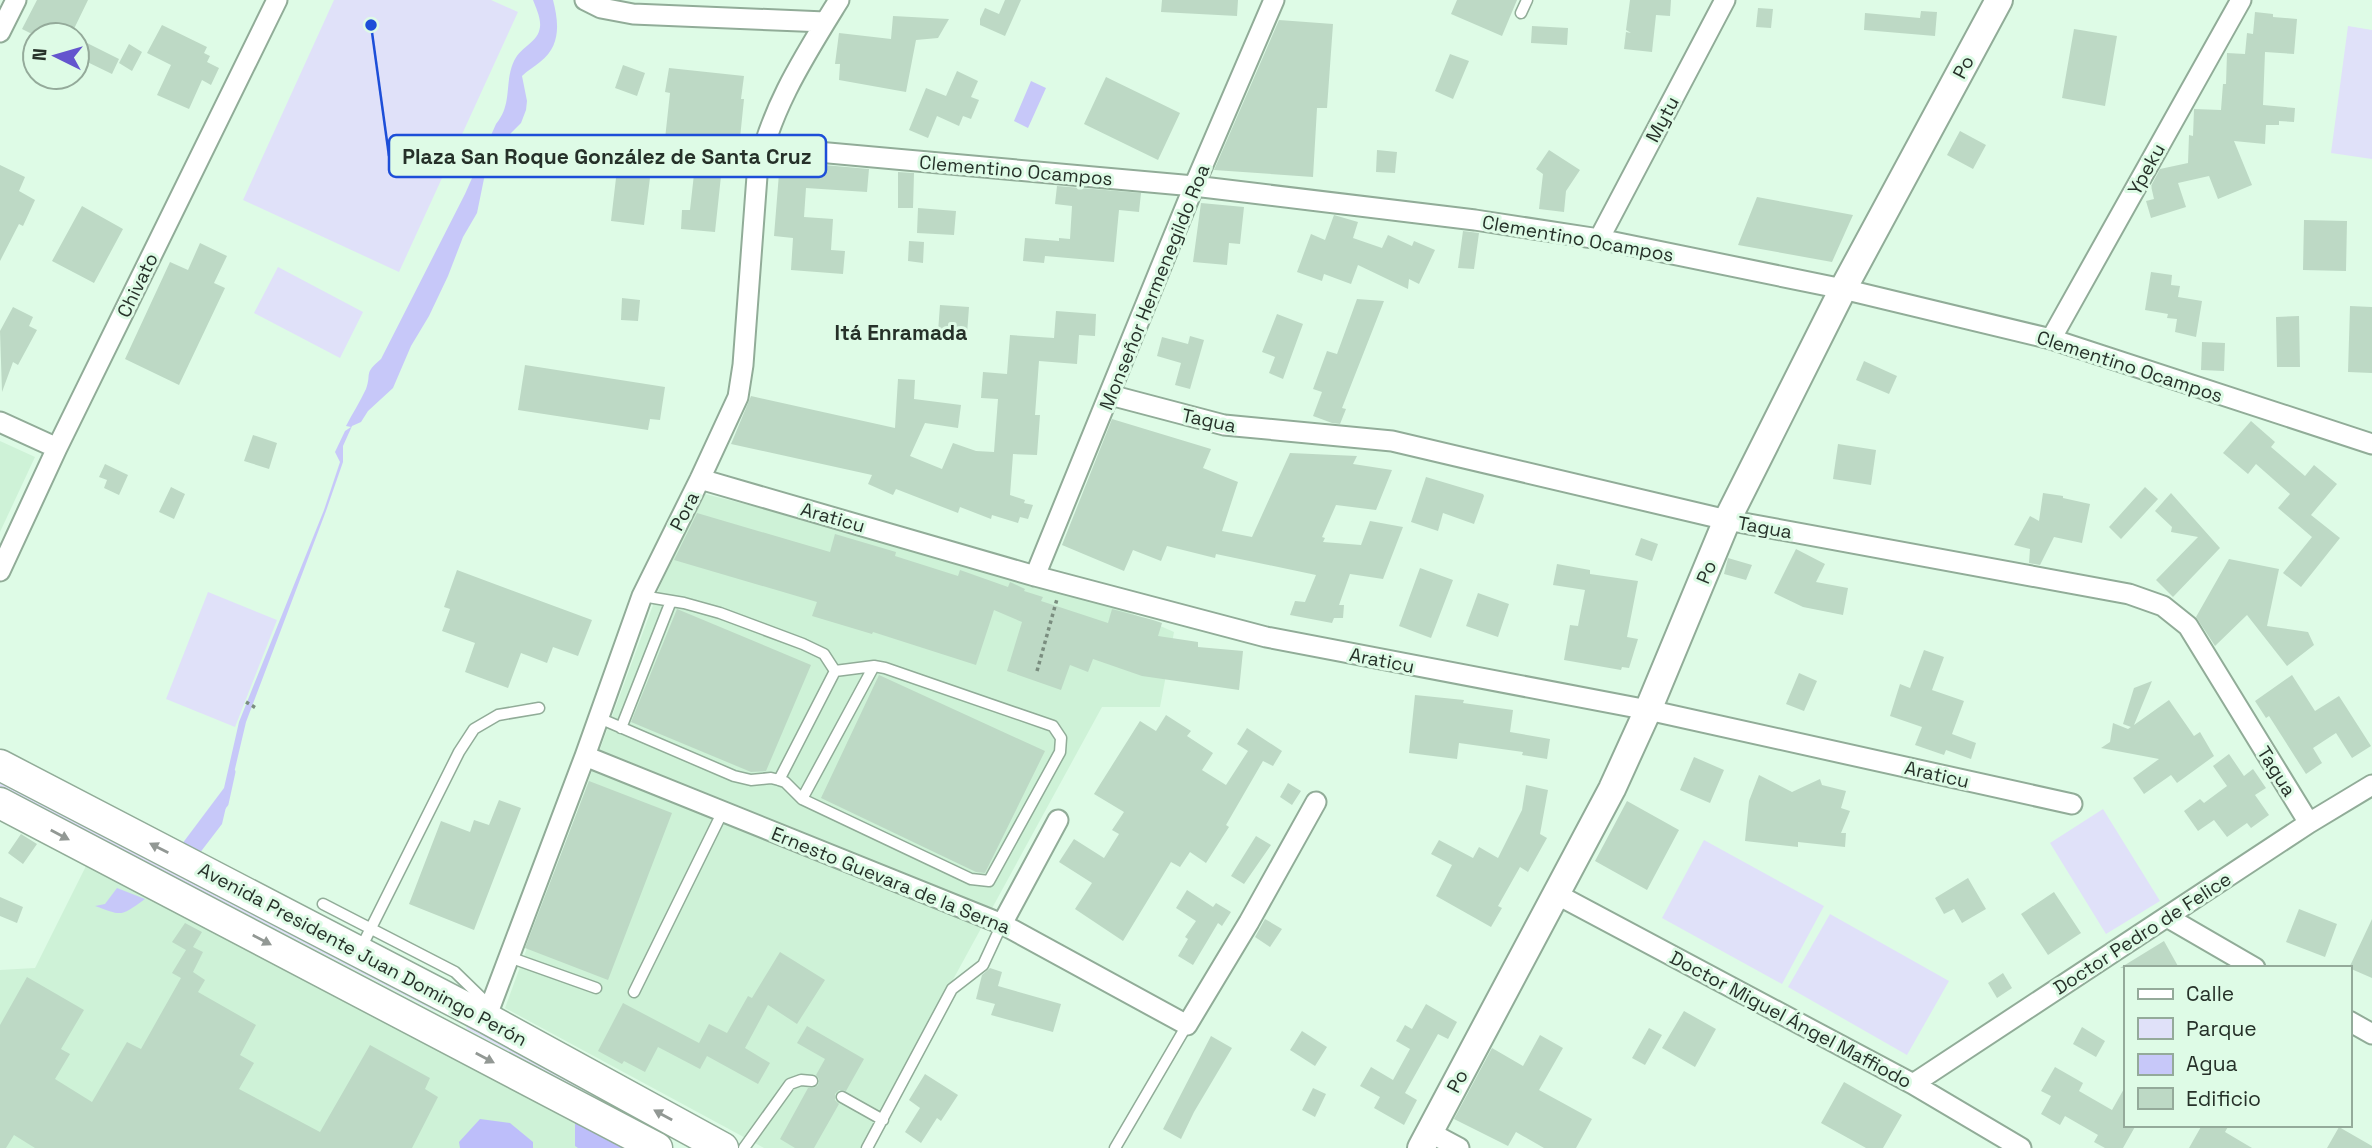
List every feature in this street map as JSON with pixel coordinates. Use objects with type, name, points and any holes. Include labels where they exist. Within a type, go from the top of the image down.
[{"type":"main road","name":"Avenida Presidente Juan Domingo Perón","points":[[0,765],[365,940],[480,1010],[723,1148]]},
{"type":"main road","name":"Avenida Presidente Juan Domingo Perón","points":[[0,803],[657,1148]]},
{"type":"main road","points":[[449,1039],[480,1010]]},
{"type":"street","points":[[0,32],[16,0]]},
{"type":"street","name":"Chivato","points":[[0,572],[57,448],[277,0]]},
{"type":"street","points":[[585,0],[601,8],[634,14],[825,22]]},
{"type":"street","name":"Pora","points":[[480,1010],[509,957],[642,596],[738,397],[743,365],[757,176],[762,147],[792,81],[839,0]]},
{"type":"street","name":"Monseñor Hermenegildo Roa","points":[[1035,576],[1194,186],[1274,0]]},
{"type":"street","name":"Mytu","points":[[1599,239],[1725,0]]},
{"type":"street","name":"Po","points":[[1425,1140],[1558,895],[1612,789],[1727,520],[1843,289],[1999,0]]},
{"type":"street","name":"Ypeku","points":[[2051,339],[2241,0]]},
{"type":"street","name":"Clementino Ocampos","points":[[762,147],[1194,186],[1475,220],[1599,239],[1843,289],[2051,339],[2372,444]]},
{"type":"street","name":"Tagua","points":[[1110,396],[1224,425],[1392,441],[1727,520],[2129,594],[2163,606],[2188,626],[2309,823]]},
{"type":"street","points":[[0,422],[57,448]]},
{"type":"street","name":"Araticu","points":[[700,479],[1035,576],[1266,637],[1648,710],[2072,804]]},
{"type":"street","name":"Ernesto Guevara de la Serna","points":[[585,756],[1002,924],[1187,1024]]},
{"type":"street","name":"Doctor Pedro de Felice","points":[[1913,1084],[2309,823],[2372,785]]},
{"type":"street","points":[[1187,1024],[1249,922],[1316,802]]},
{"type":"street","points":[[1002,924],[1058,820]]},
{"type":"street","name":"Doctor Miguel Ángel Maffiodo","points":[[1558,895],[1913,1084],[2021,1148]]},
{"type":"street","points":[[2167,917],[2252,966]]},
{"type":"street","points":[[2351,1022],[2372,1034]]},
{"type":"street","points":[[1425,1140],[1459,1148]]},
{"type":"lane","points":[[1521,13],[1527,0]]},
{"type":"lane","points":[[642,596],[720,613],[803,644],[824,654],[835,671]]},
{"type":"lane","points":[[621,728],[671,601]]},
{"type":"lane","points":[[599,718],[734,776],[751,780],[779,779],[802,799],[971,879],[989,881],[1060,752],[1060,738],[1053,726],[874,666],[835,671]]},
{"type":"lane","points":[[802,799],[874,666]]},
{"type":"lane","points":[[779,779],[835,671]]},
{"type":"lane","points":[[323,904],[365,940],[459,751],[474,729],[498,715],[539,708]]},
{"type":"lane","points":[[634,992],[723,811]]},
{"type":"lane","points":[[867,1148],[952,989],[983,965],[1002,924]]},
{"type":"lane","points":[[509,957],[596,988]]},
{"type":"lane","points":[[1115,1148],[1187,1024]]},
{"type":"lane","points":[[744,1148],[790,1084],[801,1080],[812,1081]]},
{"type":"lane","points":[[842,1097],[883,1120]]},
{"type":"path","points":[[1037,671],[1062,583]]},
{"type":"path","points":[[246,702],[256,708]]},
{"type":"shaded area","points":[[0,441],[35,457],[0,532]]},
{"type":"shaded area","points":[[705,494],[1062,583],[1174,632],[1160,707],[1102,707],[861,1148],[764,1148],[505,1008],[660,586]]},
{"type":"shaded area","points":[[87,864],[589,1128],[578,1148],[0,1148],[0,970],[35,968]]},
{"type":"shaded area","points":[[480,1119],[510,1123],[533,1142],[533,1148],[460,1148],[459,1142]]},
{"type":"shaded area","points":[[575,1119],[646,1148],[578,1148],[575,1146]]},
{"type":"green space","points":[[334,0],[491,0],[518,12],[399,272],[243,200]]},
{"type":"green space","points":[[2348,26],[2372,30],[2372,159],[2331,153]]},
{"type":"green space","points":[[278,267],[363,312],[340,358],[254,313]]},
{"type":"green space","points":[[208,592],[277,620],[235,727],[166,699]]},
{"type":"green space","points":[[0,781],[437,1008],[437,1010],[0,787]]},
{"type":"green space","points":[[2103,809],[2160,901],[2106,934],[2050,843]]},
{"type":"green space","points":[[1704,840],[1824,906],[1782,984],[1662,918]]},
{"type":"green space","points":[[1830,914],[1949,981],[1907,1055],[1788,987]]},
{"type":"green space","points":[[470,1025],[703,1148],[692,1148],[467,1029],[466,1026]]},
{"type":"water","points":[[533,0],[553,0],[557,34],[552,49],[522,76],[527,101],[521,123],[487,164],[477,213],[463,237],[448,276],[411,346],[393,388],[368,411],[361,422],[352,426],[343,446],[343,462],[326,511],[246,722],[222,824],[199,854],[182,844],[224,788],[239,722],[324,510],[340,462],[335,452],[345,431],[351,427],[346,426],[366,389],[370,371],[381,359],[505,109],[514,61],[539,32],[540,20]]},
{"type":"water","points":[[1031,81],[1046,88],[1028,128],[1014,121]]},
{"type":"water","points":[[117,888],[145,899],[121,913],[95,906],[105,904]]},
{"type":"building","points":[[37,0],[88,0],[78,21],[26,21]]},
{"type":"building","points":[[1005,0],[1021,0],[1005,36],[980,25],[980,19],[985,8],[999,14]]},
{"type":"building","points":[[1162,0],[1238,0],[1237,16],[1161,12]]},
{"type":"building","points":[[1457,0],[1517,0],[1502,36],[1451,14]]},
{"type":"building","points":[[1630,0],[1671,0],[1670,16],[1656,15],[1652,52],[1624,49],[1626,32],[1631,33],[1626,30]]},
{"type":"building","points":[[1758,8],[1773,9],[1771,28],[1756,27]]},
{"type":"building","points":[[1921,11],[1937,12],[1935,36],[1864,30],[1865,13],[1920,18]]},
{"type":"building","points":[[2255,12],[2297,19],[2294,54],[2265,52],[2263,105],[2295,108],[2294,122],[2279,121],[2279,125],[2266,125],[2265,144],[2234,141],[2252,185],[2218,199],[2209,176],[2178,183],[2186,207],[2151,218],[2146,201],[2154,199],[2151,186],[2160,169],[2188,163],[2194,109],[2221,110],[2223,84],[2226,84],[2227,53],[2245,54],[2247,33],[2253,34]]},
{"type":"building","points":[[893,16],[949,19],[938,38],[916,40],[906,92],[839,80],[840,64],[835,64],[839,33],[891,39]]},
{"type":"building","points":[[1279,20],[1333,24],[1327,108],[1317,108],[1313,177],[1214,170]]},
{"type":"building","points":[[162,25],[207,47],[204,53],[210,56],[207,62],[219,68],[211,85],[202,80],[189,109],[157,95],[171,65],[147,53]]},
{"type":"building","points":[[1532,26],[1568,28],[1567,45],[1531,43]]},
{"type":"building","points":[[2074,29],[2117,36],[2105,106],[2062,98]]},
{"type":"building","points":[[129,44],[142,52],[132,71],[119,63]]},
{"type":"building","points":[[91,45],[119,59],[112,74],[91,64]]},
{"type":"building","points":[[1450,54],[1469,61],[1453,99],[1435,91]]},
{"type":"building","points":[[623,65],[645,73],[637,96],[615,88]]},
{"type":"building","points":[[669,68],[744,76],[739,148],[726,147],[715,232],[681,229],[682,210],[690,210],[694,174],[651,170],[644,225],[611,221],[616,178],[583,174],[588,139],[664,148],[670,93],[665,92]]},
{"type":"building","points":[[957,71],[978,81],[971,97],[979,100],[971,119],[963,116],[959,126],[937,116],[928,138],[909,130],[926,88],[946,96]]},
{"type":"building","points":[[1106,77],[1180,113],[1158,160],[1084,124]]},
{"type":"building","points":[[1960,131],[1986,145],[1973,169],[1947,155]]},
{"type":"building","points":[[1377,150],[1397,152],[1395,173],[1376,172]]},
{"type":"building","points":[[1549,150],[1580,170],[1566,191],[1564,212],[1539,209],[1543,174],[1536,169]]},
{"type":"building","points":[[780,161],[869,169],[867,192],[806,188],[804,217],[833,219],[831,250],[845,251],[843,274],[791,270],[793,238],[774,236]]},
{"type":"building","points":[[0,165],[25,177],[19,191],[35,200],[23,226],[19,224],[0,261]]},
{"type":"building","points":[[898,172],[914,173],[913,208],[898,208]]},
{"type":"building","points":[[1057,186],[1141,193],[1139,212],[1119,210],[1114,262],[1045,256],[1044,263],[1023,261],[1025,238],[1059,241],[1059,238],[1070,239],[1072,206],[1055,204]]},
{"type":"building","points":[[1757,197],[1853,215],[1832,262],[1738,245]]},
{"type":"building","points":[[1201,203],[1244,207],[1240,244],[1229,243],[1227,265],[1193,262]]},
{"type":"building","points":[[82,206],[123,229],[94,283],[52,261]]},
{"type":"building","points":[[918,208],[956,211],[954,235],[917,233]]},
{"type":"building","points":[[1334,215],[1358,222],[1353,238],[1382,248],[1388,235],[1412,246],[1414,241],[1435,250],[1419,284],[1409,279],[1408,289],[1358,265],[1351,284],[1324,274],[1322,281],[1297,272],[1311,234],[1325,240]]},
{"type":"building","points":[[2304,220],[2347,221],[2346,271],[2303,270]]},
{"type":"building","points":[[1463,231],[1479,233],[1474,269],[1458,268]]},
{"type":"building","points":[[909,241],[924,242],[923,263],[908,261]]},
{"type":"building","points":[[200,243],[227,256],[214,283],[225,288],[179,385],[125,359],[170,262],[188,270]]},
{"type":"building","points":[[2151,272],[2172,275],[2171,285],[2180,286],[2178,297],[2202,301],[2196,337],[2175,332],[2177,319],[2167,318],[2168,314],[2145,310]]},
{"type":"building","points":[[622,298],[640,300],[638,321],[621,320]]},
{"type":"building","points":[[1357,299],[1384,301],[1342,408],[1346,409],[1340,424],[1332,423],[1313,416],[1322,392],[1313,389],[1327,351],[1337,354]]},
{"type":"building","points":[[940,305],[969,307],[967,334],[938,332]]},
{"type":"building","points":[[2350,306],[2372,307],[2372,373],[2348,372]]},
{"type":"building","points":[[13,307],[33,317],[29,326],[37,330],[18,365],[13,362],[2,392],[0,331]]},
{"type":"building","points":[[1056,311],[1096,314],[1095,336],[1079,335],[1077,364],[1039,361],[1035,415],[1040,415],[1037,455],[1013,454],[1010,495],[1033,505],[1028,519],[1020,517],[1018,523],[992,515],[991,519],[960,507],[958,513],[896,489],[893,495],[868,484],[872,475],[731,444],[751,396],[895,428],[898,379],[915,380],[914,399],[961,405],[958,428],[925,423],[910,456],[942,469],[953,443],[976,451],[994,452],[998,399],[981,398],[983,372],[1007,374],[1010,335],[1054,338]]},
{"type":"building","points":[[1277,314],[1303,324],[1283,379],[1269,373],[1275,357],[1262,352]]},
{"type":"building","points":[[2299,316],[2300,367],[2277,367],[2276,317]]},
{"type":"building","points":[[1190,336],[1204,340],[1190,389],[1175,385],[1181,363],[1157,356],[1162,337],[1188,344]]},
{"type":"building","points":[[2202,342],[2225,343],[2224,371],[2201,370]]},
{"type":"building","points":[[1864,361],[1897,376],[1889,394],[1856,380]]},
{"type":"building","points":[[525,365],[665,387],[660,420],[650,419],[648,430],[518,410]]},
{"type":"building","points":[[1112,419],[1211,449],[1203,468],[1238,482],[1222,531],[1252,537],[1290,453],[1357,456],[1353,464],[1392,470],[1376,510],[1336,505],[1322,537],[1325,538],[1323,542],[1361,545],[1370,521],[1403,527],[1383,579],[1350,574],[1339,605],[1344,605],[1343,618],[1334,618],[1332,623],[1290,615],[1295,601],[1305,602],[1316,575],[1216,554],[1215,558],[1167,546],[1161,561],[1133,550],[1124,571],[1062,545]]},
{"type":"building","points":[[2251,421],[2275,442],[2271,447],[2305,476],[2314,465],[2337,484],[2311,515],[2340,538],[2301,587],[2283,573],[2312,537],[2278,508],[2290,494],[2256,464],[2248,474],[2223,453]]},
{"type":"building","points":[[253,435],[277,443],[269,469],[244,461]]},
{"type":"building","points":[[1838,444],[1876,450],[1871,485],[1833,479]]},
{"type":"building","points":[[105,464],[128,475],[119,495],[104,488],[107,480],[99,477]]},
{"type":"building","points":[[1426,477],[1483,494],[1474,524],[1443,513],[1438,531],[1411,522]]},
{"type":"building","points":[[171,487],[185,494],[174,519],[159,512]]},
{"type":"building","points":[[2145,487],[2158,499],[2121,539],[2109,527]]},
{"type":"building","points":[[2043,493],[2090,504],[2082,543],[2054,537],[2040,565],[2029,563],[2030,549],[2014,545],[2030,516],[2039,521]]},
{"type":"building","points":[[2171,493],[2220,548],[2173,597],[2156,580],[2198,537],[2171,532],[2172,527],[2155,511]]},
{"type":"building","points":[[697,513],[830,552],[835,534],[896,552],[895,556],[958,576],[960,570],[1008,587],[1010,582],[1025,589],[1024,591],[1043,597],[1041,601],[1108,623],[1112,609],[1153,620],[1162,623],[1158,636],[1198,642],[1198,647],[1243,651],[1239,690],[1142,676],[1093,659],[1088,672],[1070,665],[1061,690],[1007,671],[1022,622],[994,610],[976,665],[873,632],[872,634],[812,616],[817,602],[674,560]]},
{"type":"building","points":[[1641,538],[1658,544],[1652,561],[1635,555]]},
{"type":"building","points":[[1796,549],[1825,564],[1816,582],[1848,588],[1843,615],[1803,607],[1774,593]]},
{"type":"building","points":[[1728,558],[1752,565],[1746,580],[1724,574]]},
{"type":"building","points":[[2229,559],[2279,569],[2267,626],[2308,632],[2314,645],[2287,666],[2247,615],[2215,646],[2196,617]]},
{"type":"building","points":[[1557,564],[1590,570],[1590,574],[1638,581],[1627,637],[1638,639],[1629,668],[1622,667],[1621,670],[1564,660],[1570,625],[1578,626],[1585,590],[1553,585]]},
{"type":"building","points":[[1420,568],[1453,580],[1431,638],[1399,626]]},
{"type":"building","points":[[457,570],[592,620],[578,656],[553,647],[547,663],[521,653],[508,688],[465,672],[475,643],[442,631],[450,609],[444,607]]},
{"type":"building","points":[[1478,593],[1509,604],[1498,637],[1466,626]]},
{"type":"building","points":[[677,609],[811,665],[766,771],[751,772],[631,722]]},
{"type":"building","points":[[1924,650],[1944,657],[1932,690],[1964,701],[1952,734],[1976,743],[1971,759],[1946,750],[1944,755],[1915,745],[1922,727],[1890,716],[1900,684],[1910,688]]},
{"type":"building","points":[[1799,673],[1817,681],[1804,711],[1786,704]]},
{"type":"building","points":[[879,675],[1045,751],[985,873],[976,872],[821,798]]},
{"type":"building","points":[[2292,675],[2315,711],[2339,696],[2371,746],[2352,758],[2336,733],[2313,748],[2322,763],[2306,774],[2269,716],[2266,718],[2255,701]]},
{"type":"building","points":[[2152,681],[2134,725],[2169,700],[2194,736],[2200,732],[2214,756],[2177,783],[2171,775],[2144,794],[2133,778],[2159,759],[2101,748],[2110,742],[2113,723],[2128,729],[2131,727],[2123,724],[2134,688]]},
{"type":"building","points":[[1415,695],[1464,700],[1463,703],[1513,710],[1510,732],[1550,739],[1547,759],[1522,755],[1523,752],[1459,743],[1457,759],[1409,753]]},
{"type":"building","points":[[1166,715],[1191,731],[1187,736],[1213,753],[1202,770],[1226,785],[1248,751],[1237,744],[1247,728],[1282,751],[1273,766],[1263,761],[1226,825],[1229,827],[1206,863],[1190,852],[1180,867],[1171,862],[1123,941],[1075,909],[1092,883],[1059,862],[1074,839],[1104,858],[1119,834],[1112,830],[1124,812],[1094,794],[1140,721],[1156,731]]},
{"type":"building","points":[[2229,754],[2244,776],[2253,769],[2266,788],[2255,795],[2269,815],[2251,828],[2247,823],[2227,837],[2214,820],[2198,831],[2184,811],[2200,799],[2204,803],[2227,786],[2213,766]]},
{"type":"building","points":[[1694,757],[1724,770],[1710,803],[1680,790]]},
{"type":"building","points":[[1759,775],[1792,792],[1820,779],[1822,785],[1846,791],[1841,808],[1850,811],[1841,833],[1846,833],[1845,847],[1798,842],[1798,847],[1745,841],[1749,801]]},
{"type":"building","points":[[589,781],[672,813],[608,980],[525,948]]},
{"type":"building","points":[[1288,783],[1301,791],[1292,805],[1280,797]]},
{"type":"building","points":[[1526,785],[1548,790],[1540,834],[1547,838],[1528,872],[1520,867],[1498,906],[1502,908],[1491,927],[1436,896],[1452,865],[1431,854],[1439,840],[1473,858],[1479,847],[1498,858],[1522,810]]},
{"type":"building","points":[[499,800],[521,808],[474,930],[409,904],[441,821],[470,832],[474,820],[489,825]]},
{"type":"building","points":[[1627,801],[1679,830],[1647,890],[1595,861]]},
{"type":"building","points":[[21,834],[37,844],[23,864],[8,853]]},
{"type":"building","points":[[1256,836],[1271,845],[1244,884],[1231,876]]},
{"type":"building","points":[[1968,878],[1986,909],[1962,923],[1954,909],[1944,914],[1935,898]]},
{"type":"building","points":[[1187,890],[1213,907],[1216,903],[1231,912],[1222,926],[1218,923],[1193,965],[1178,956],[1188,939],[1185,937],[1196,921],[1176,908]]},
{"type":"building","points":[[2054,892],[2081,933],[2048,955],[2021,914]]},
{"type":"building","points":[[0,897],[23,907],[17,923],[0,916]]},
{"type":"building","points":[[2299,909],[2337,924],[2325,957],[2286,942]]},
{"type":"building","points":[[1265,919],[1282,929],[1270,947],[1255,937]]},
{"type":"building","points":[[2372,919],[2372,978],[2350,966]]},
{"type":"building","points":[[185,923],[202,932],[193,947],[203,952],[193,972],[205,980],[198,992],[256,1025],[240,1055],[254,1063],[239,1089],[320,1132],[370,1045],[430,1078],[425,1089],[438,1097],[412,1148],[35,1148],[14,1135],[6,1148],[0,1148],[0,1025],[27,977],[84,1010],[61,1049],[70,1054],[55,1079],[92,1102],[127,1042],[141,1049],[181,978],[172,973],[186,950],[172,942]]},
{"type":"building","points":[[2164,941],[2178,966],[2124,966],[2120,968]]},
{"type":"building","points":[[780,952],[825,980],[797,1024],[768,1005],[745,1048],[770,1063],[758,1084],[707,1056],[700,1069],[658,1047],[645,1072],[598,1051],[623,1003],[699,1043],[709,1024],[727,1033],[748,996],[752,998]]},
{"type":"building","points":[[990,968],[1002,972],[998,986],[1061,1004],[1053,1032],[991,1015],[995,1004],[976,999],[982,975]]},
{"type":"building","points":[[2003,973],[2012,988],[1997,998],[1988,983]]},
{"type":"building","points":[[1426,1004],[1457,1022],[1448,1039],[1438,1034],[1405,1093],[1417,1100],[1404,1125],[1374,1108],[1380,1097],[1360,1086],[1371,1067],[1393,1080],[1410,1049],[1396,1041],[1405,1025],[1412,1029]]},
{"type":"building","points":[[1684,1011],[1716,1029],[1695,1067],[1662,1048]]},
{"type":"building","points":[[807,1026],[864,1059],[846,1091],[839,1090],[835,1094],[835,1100],[839,1104],[814,1148],[795,1148],[780,1139],[808,1088],[818,1085],[819,1079],[816,1075],[825,1059],[797,1043]]},
{"type":"building","points":[[2082,1027],[2105,1041],[2096,1057],[2073,1044]]},
{"type":"building","points":[[1649,1028],[1662,1035],[1645,1065],[1632,1058]]},
{"type":"building","points":[[1302,1031],[1327,1047],[1315,1066],[1290,1050]]},
{"type":"building","points":[[1540,1035],[1563,1048],[1539,1090],[1592,1119],[1576,1148],[1544,1148],[1516,1132],[1508,1146],[1454,1119],[1492,1048],[1523,1066]]},
{"type":"building","points":[[1211,1036],[1232,1048],[1181,1139],[1163,1129]]},
{"type":"building","points":[[2055,1067],[2083,1083],[2079,1091],[2112,1110],[2124,1089],[2124,1127],[2135,1127],[2123,1148],[2105,1148],[2094,1142],[2098,1135],[2065,1116],[2060,1125],[2041,1114],[2051,1096],[2041,1091]]},
{"type":"building","points":[[925,1074],[958,1095],[941,1121],[937,1118],[921,1143],[905,1132],[920,1108],[909,1100]]},
{"type":"building","points":[[1844,1082],[1902,1115],[1883,1148],[1866,1148],[1821,1123]]},
{"type":"building","points":[[1313,1088],[1326,1094],[1315,1117],[1302,1110]]},
{"type":"building","points":[[2201,1127],[2228,1127],[2225,1132],[2252,1148],[2189,1148]]},
{"type":"building","points":[[2339,1127],[2372,1146],[2372,1148],[2327,1148]]},
{"type":"waterway","points":[[222,809],[226,804],[233,772]]},
{"type":"place","name":"Plaza San Roque González de Santa Cruz","points":[[371,25]]},
{"type":"district","name":"Itá Enramada","points":[[901,333]]}]
